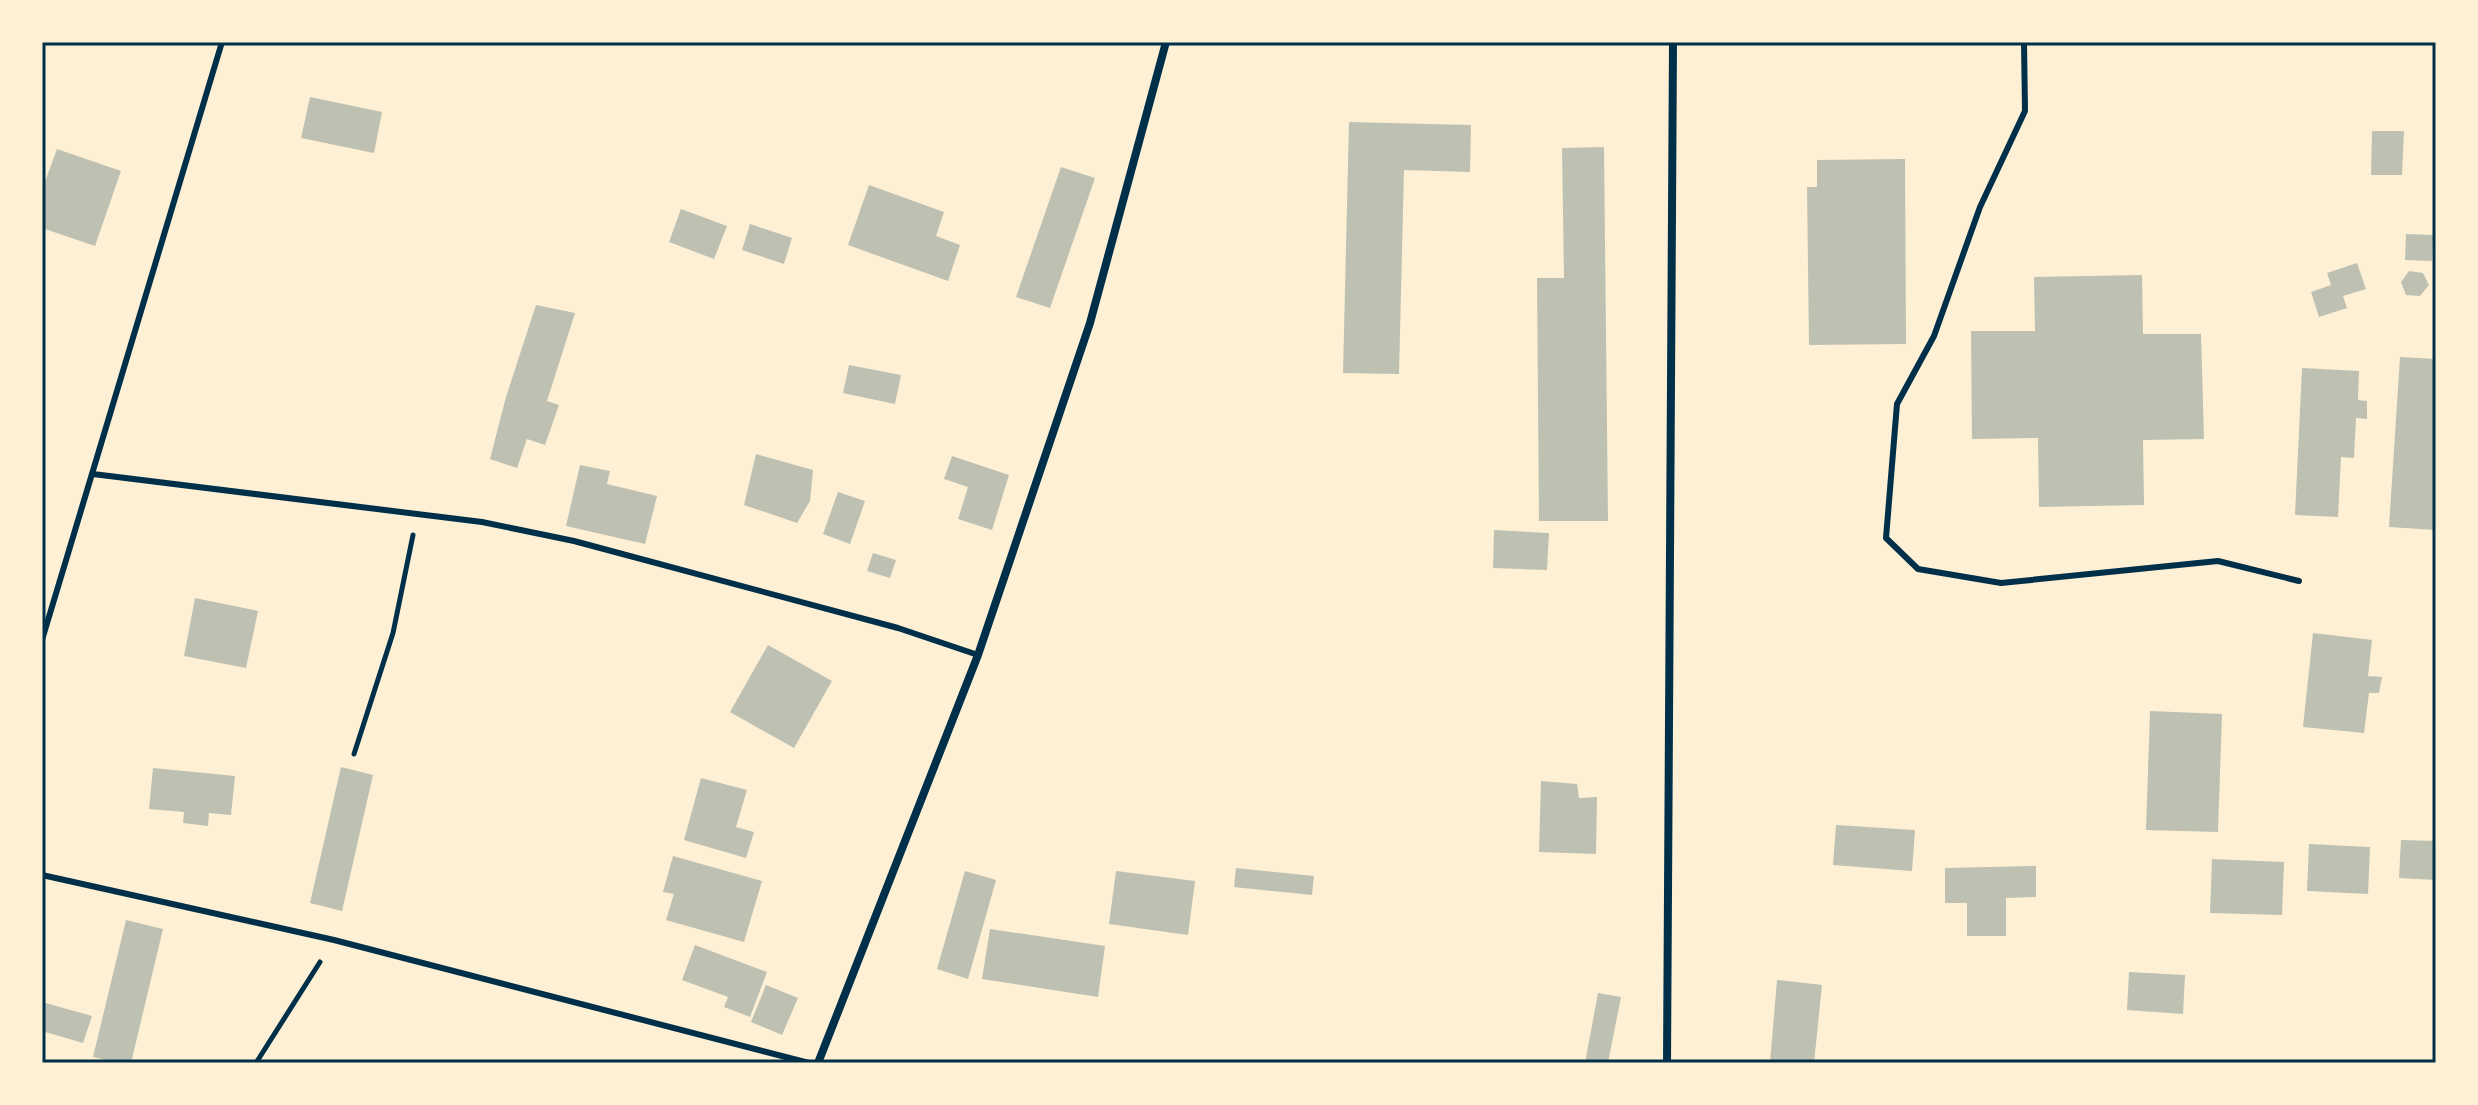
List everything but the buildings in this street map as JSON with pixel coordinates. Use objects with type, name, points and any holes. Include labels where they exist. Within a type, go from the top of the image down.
[{"type":"street","points":[[818,1063],[978,655],[1090,323],[1166,42]]},
{"type":"street","points":[[1667,1063],[1673,42]]},
{"type":"lane","points":[[42,640],[222,42]]},
{"type":"lane","points":[[2024,42],[2025,111],[1980,207],[1934,336],[1897,404],[1886,538],[1918,569],[2001,583],[2218,561],[2299,581]]},
{"type":"lane","points":[[93,474],[482,522],[574,541],[736,588],[898,628],[978,655]]},
{"type":"lane","points":[[42,875],[334,940],[809,1063]]},
{"type":"path","points":[[354,754],[393,633],[417,514]]},
{"type":"path","points":[[256,1063],[334,940]]}]
